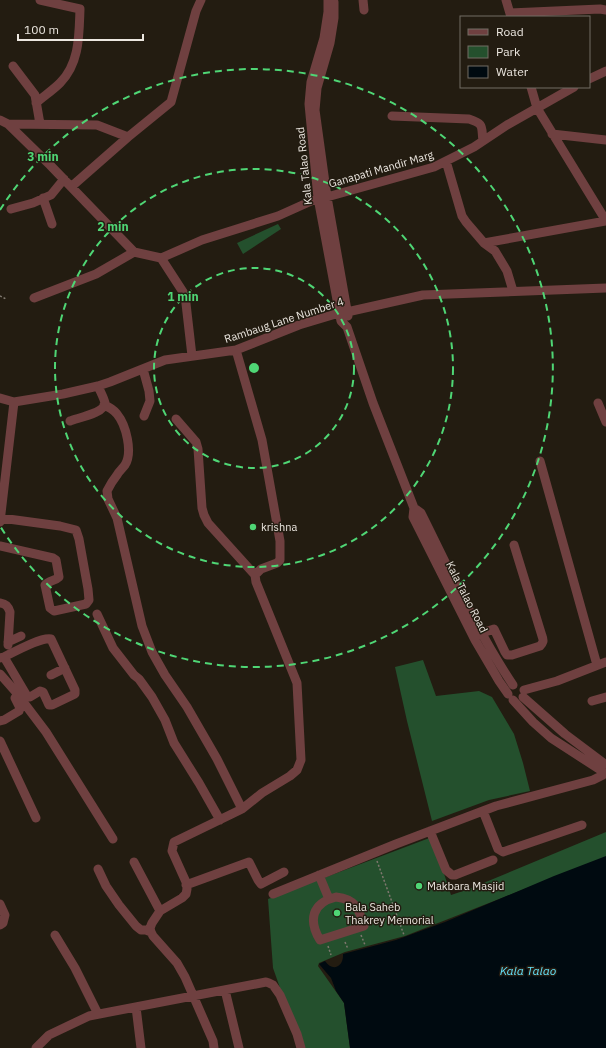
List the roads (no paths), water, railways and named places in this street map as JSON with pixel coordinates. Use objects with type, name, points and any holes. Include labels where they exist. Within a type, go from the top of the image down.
[{"type":"street","points":[[36,103],[61,82],[70,71],[75,61],[80,9],[40,0]]},
{"type":"street","points":[[71,187],[171,102],[196,11],[201,0]]},
{"type":"street","name":"Kala Talao Road","points":[[328,0],[328,12],[324,38],[311,82],[310,104],[323,198],[343,312],[348,320],[347,328],[372,403],[414,508],[421,513],[499,681],[533,722],[551,738],[604,767]]},
{"type":"street","name":"Kala Talao Road","points":[[323,198],[315,110],[317,88],[330,43],[334,18],[334,0]]},
{"type":"street","points":[[363,0],[364,10]]},
{"type":"street","points":[[506,0],[510,15],[602,6]]},
{"type":"street","points":[[12,66],[35,95],[40,124]]},
{"type":"street","points":[[590,79],[606,71]]},
{"type":"street","points":[[484,243],[606,221],[536,108],[531,88]]},
{"type":"street","name":"Ganapati Mandir Marg","points":[[161,258],[202,240],[278,216],[323,198],[434,167],[474,147],[536,108],[572,88]]},
{"type":"street","points":[[392,116],[469,119],[480,123],[483,141]]},
{"type":"street","points":[[4,122],[97,125],[128,137]]},
{"type":"street","points":[[4,122],[64,179],[134,252],[161,258],[186,295],[192,356]]},
{"type":"street","points":[[552,134],[606,140]]},
{"type":"street","points":[[446,161],[462,216],[484,243],[495,251],[507,271],[513,292]]},
{"type":"street","points":[[11,209],[33,203],[51,195],[64,179]]},
{"type":"street","points":[[43,198],[52,224]]},
{"type":"street","points":[[34,298],[96,274],[134,252]]},
{"type":"street","name":"Rambaug Lane Number 4","points":[[0,398],[14,402],[63,394],[98,386],[165,360],[236,350],[299,325],[343,312],[423,295],[606,288]]},
{"type":"street","points":[[236,350],[262,440],[280,541],[280,560],[277,563],[261,569],[255,574]]},
{"type":"street","points":[[143,369],[150,401],[144,416]]},
{"type":"street","points":[[70,421],[96,413],[103,409],[104,402],[98,386]]},
{"type":"street","points":[[0,546],[53,558],[56,560],[59,578],[57,580],[47,582],[45,585],[50,608],[54,611],[86,604],[89,600],[87,582],[76,530],[60,526],[1,520],[14,402]]},
{"type":"street","points":[[598,403],[606,422]]},
{"type":"street","points":[[104,405],[117,413],[128,437],[128,457],[125,464],[106,491],[116,518],[142,626],[152,652],[165,675],[191,713],[242,809]]},
{"type":"street","points":[[150,932],[152,923],[160,912],[186,894],[186,885],[172,851],[174,842],[242,809],[262,793],[290,776],[297,770],[301,760],[297,683],[259,588],[255,574],[208,523],[202,508],[198,449],[196,442],[176,419]]},
{"type":"street","points":[[540,461],[596,665]]},
{"type":"street","points":[[477,635],[494,629],[505,652],[508,655],[540,646],[542,643],[542,636],[514,545]]},
{"type":"street","points":[[0,603],[6,604],[10,612],[8,643],[21,636]]},
{"type":"street","points":[[96,614],[113,648],[152,697],[165,720],[174,743],[220,820]]},
{"type":"street","name":"Kala Talao Road","points":[[477,635],[513,685]]},
{"type":"street","points":[[51,639],[75,690],[75,694],[52,705],[49,705],[43,692],[40,691],[30,697],[27,696],[2,657],[21,648],[51,639]]},
{"type":"street","points":[[273,894],[496,806],[594,780],[604,767],[542,713],[523,693],[521,686],[513,685],[509,689],[511,697],[518,700],[523,693],[606,662]]},
{"type":"street","points":[[51,675],[65,668]]},
{"type":"street","points":[[0,674],[46,732],[113,840]]},
{"type":"street","points":[[0,681],[13,694],[20,708],[19,711],[1,719]]},
{"type":"street","points":[[592,701],[606,697]]},
{"type":"street","points":[[533,722],[542,713]]},
{"type":"street","points":[[1,747],[36,818]]},
{"type":"street","points":[[480,812],[498,849],[503,852],[582,825]]},
{"type":"street","points":[[480,812],[492,846]]},
{"type":"street","points":[[430,831],[446,870],[450,874],[455,875],[493,860]]},
{"type":"street","points":[[134,862],[160,912]]},
{"type":"street","points":[[186,885],[249,862],[258,880],[262,884],[284,872]]},
{"type":"street","points":[[98,868],[106,886],[136,926],[141,930],[150,932],[177,963],[185,977],[213,1041],[214,1048]]},
{"type":"street","points":[[319,875],[329,899]]},
{"type":"street","points":[[336,897],[350,900],[356,905],[364,926],[320,940],[316,934],[313,917],[316,910],[322,903],[329,899],[336,897]]},
{"type":"street","points":[[0,904],[5,915],[0,925]]},
{"type":"street","points":[[55,935],[75,968],[98,1014]]},
{"type":"street","points":[[36,1048],[49,1035],[89,1016],[266,982],[273,985],[280,995],[297,1034],[301,1048]]},
{"type":"street","points":[[225,990],[239,1048]]},
{"type":"street","points":[[136,1007],[141,1048]]},
{"type":"water","name":"Kala Talao","points":[[606,856],[606,1048],[350,1048],[344,1003],[336,991],[331,978],[319,964],[325,961],[331,967],[340,965],[343,954],[396,940],[445,922],[554,876]]},
{"type":"place","name":"krishna","points":[[253,527]]},
{"type":"place","name":"Makbara Masjid","points":[[419,886]]},
{"type":"place","name":"Bala Saheb Thakrey Memorial","points":[[337,913]]}]
